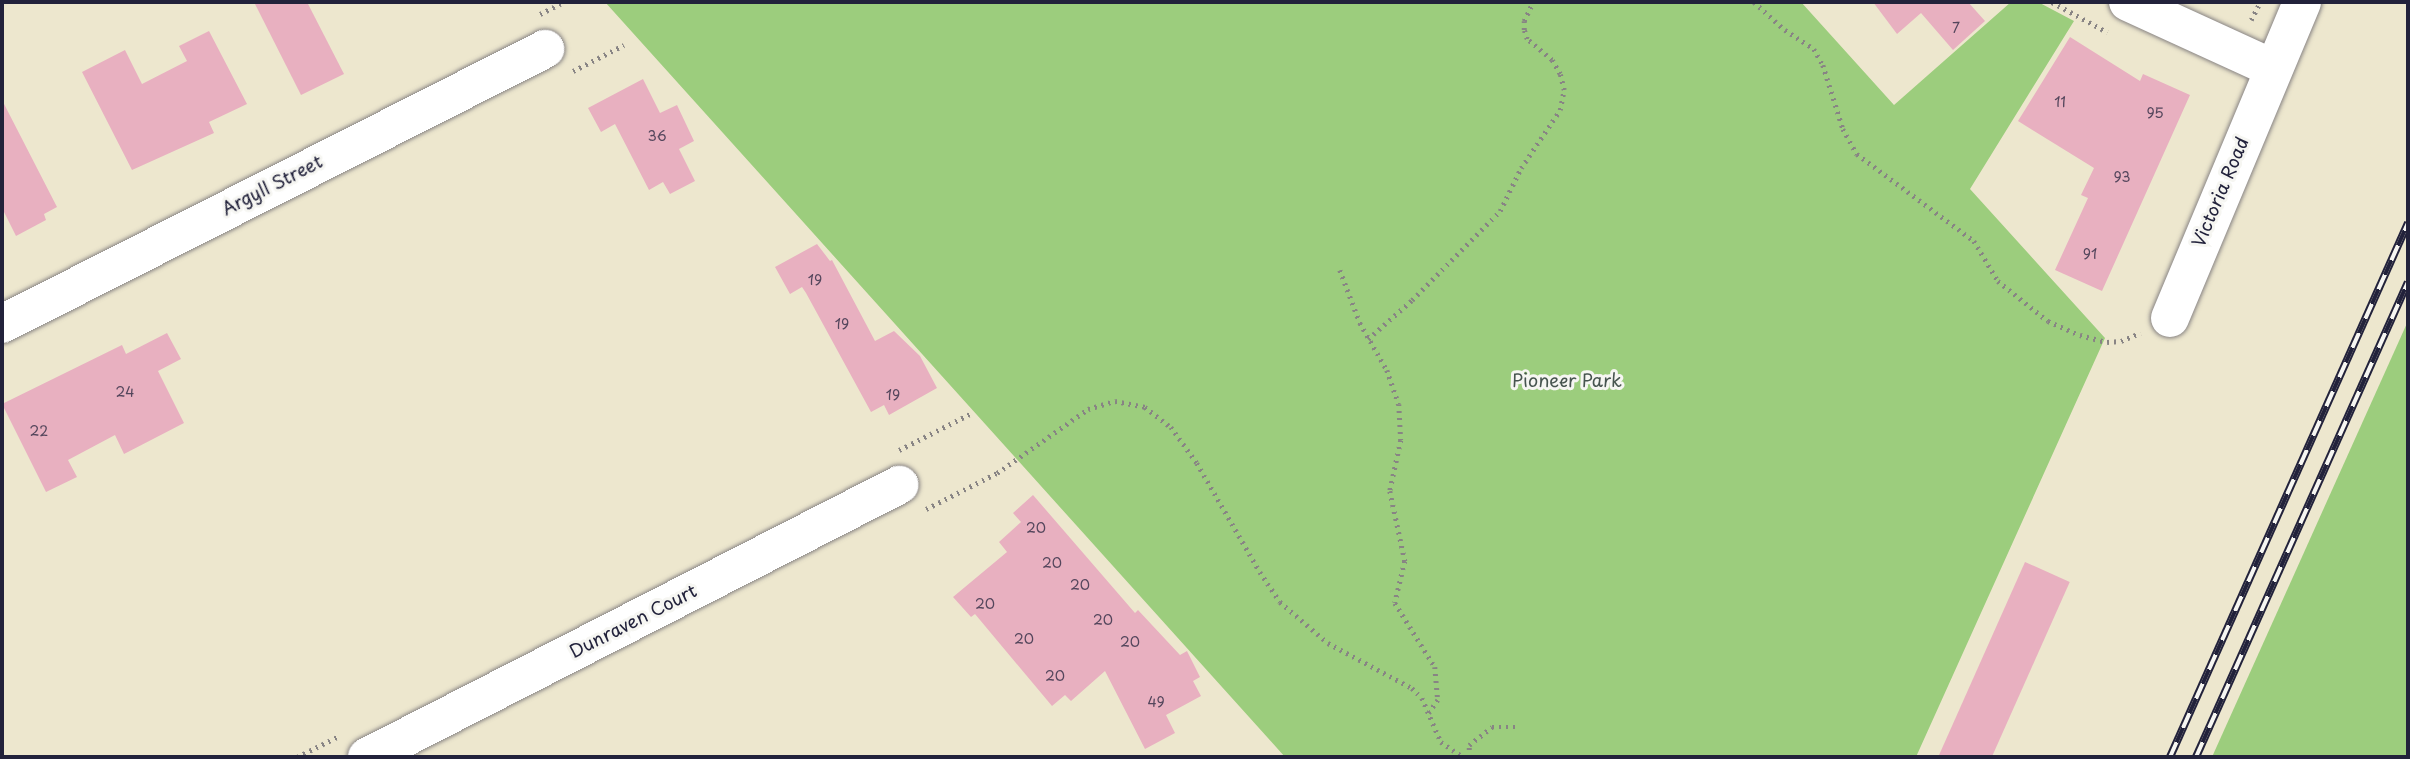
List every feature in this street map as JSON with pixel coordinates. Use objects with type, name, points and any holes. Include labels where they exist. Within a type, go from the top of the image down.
[{"type":"street","points":[[2128,2],[2272,68]]},
{"type":"street","name":"Victoria Road","points":[[2170,318],[2272,68],[2302,2]]},
{"type":"street","name":"Argyll Street","points":[[2,324],[545,49]]},
{"type":"street","name":"Dunraven Court","points":[[367,757],[899,485]]},
{"type":"path","points":[[1368,339],[1412,300],[1500,211],[1521,168],[1560,110],[1564,90],[1560,74],[1552,60],[1527,39],[1524,30],[1524,21],[1533,2]]},
{"type":"path","points":[[1754,2],[1785,30],[1814,48],[1823,65],[1843,129],[1857,154],[1974,241],[1998,281],[2048,321],[2080,335],[2107,342],[2132,337],[2170,318]]},
{"type":"path","points":[[2251,20],[2260,2]]},
{"type":"path","points":[[1340,270],[1368,339],[1387,370],[1399,404],[1401,440],[1390,491],[1405,561],[1395,603],[1435,667],[1438,700],[1429,713]]},
{"type":"path","points":[[899,485],[915,515],[996,472],[1088,409],[1115,401],[1145,407],[1171,427],[1197,463],[1265,581],[1280,602],[1328,643],[1412,688],[1429,713],[1441,741],[1463,757]]},
{"type":"path","points":[[1469,757],[1469,745],[1492,727],[1520,727]]},
{"type":"green space","name":"Pioneer Park","points":[[605,2],[1801,2],[1894,105],[2011,2],[2038,2],[2074,21],[1970,189],[2105,338],[1916,757],[1285,757]]},
{"type":"green space","points":[[2408,321],[2408,757],[2212,757]]},
{"type":"building","points":[[254,2],[307,2],[344,74],[301,95]]},
{"type":"building","points":[[1873,2],[1968,2],[1985,21],[1953,50],[1921,13],[1897,34]]},
{"type":"building","points":[[209,31],[247,104],[209,122],[214,133],[132,170],[82,72],[125,50],[142,84],[187,61],[179,46]]},
{"type":"building","points":[[2070,37],[2140,81],[2143,74],[2190,95],[2102,291],[2055,270],[2088,198],[2081,195],[2094,168],[2018,121]]},
{"type":"building","points":[[643,79],[660,113],[677,105],[694,141],[679,149],[695,181],[670,194],[663,182],[649,190],[615,124],[601,132],[588,108]]},
{"type":"building","points":[[2,100],[57,207],[44,214],[46,220],[16,236],[2,208]]},
{"type":"building","points":[[817,244],[830,261],[832,260],[875,341],[894,331],[920,356],[937,388],[889,415],[884,405],[871,412],[806,293],[802,287],[790,294],[775,267]]},
{"type":"building","points":[[167,333],[181,359],[158,371],[184,423],[124,454],[115,435],[68,460],[77,477],[46,492],[2,404],[122,345],[126,354]]},
{"type":"building","points":[[1033,495],[1135,613],[1138,610],[1180,655],[1187,651],[1200,677],[1193,681],[1201,696],[1166,715],[1175,733],[1145,749],[1105,671],[1071,701],[1065,695],[1052,706],[975,614],[971,617],[953,597],[1007,552],[999,542],[1021,522],[1013,513]]},
{"type":"building","points":[[2025,562],[2070,582],[1992,757],[1938,757]]},
{"type":"railway","points":[[2170,757],[2408,223]]},
{"type":"railway","points":[[2196,757],[2408,282]]}]
